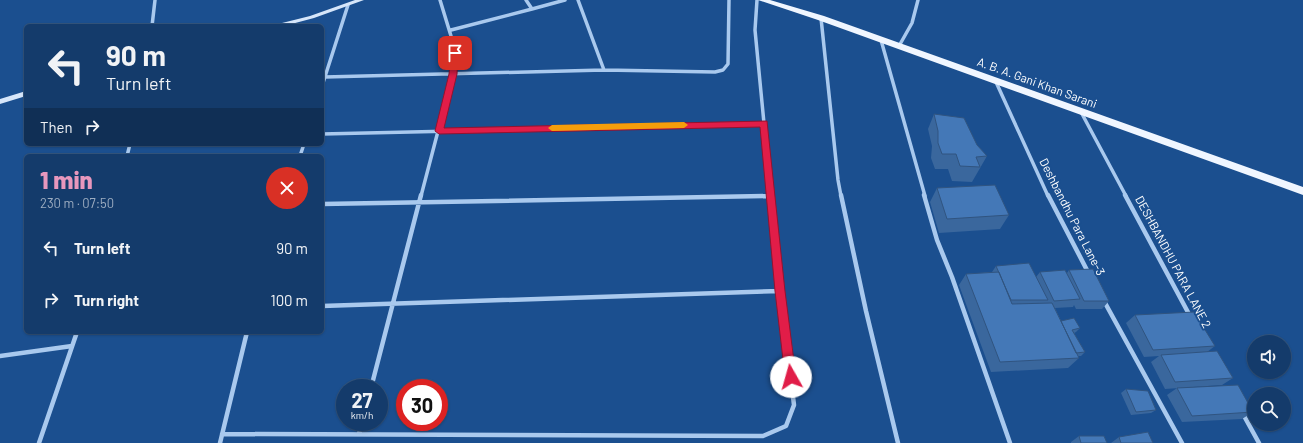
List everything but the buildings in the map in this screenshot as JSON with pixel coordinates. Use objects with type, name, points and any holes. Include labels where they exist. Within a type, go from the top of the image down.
[{"type":"main road","points":[[284,24],[312,17],[361,0]]},
{"type":"main road","name":"A. B. A. Gani Khan Sarani","points":[[762,0],[821,18],[1303,191]]},
{"type":"main road","points":[[0,102],[24,95]]},
{"type":"street","points":[[152,24],[155,0]]},
{"type":"street","points":[[373,379],[421,202],[453,74],[455,53],[451,30],[440,0]]},
{"type":"street","points":[[526,0],[532,9]]},
{"type":"street","points":[[451,30],[565,0]]},
{"type":"street","points":[[578,0],[604,70]]},
{"type":"street","points":[[325,77],[604,70],[715,72],[723,70],[728,64],[729,0]]},
{"type":"street","points":[[222,434],[763,436],[786,426],[794,405],[770,196],[755,30],[757,0]]},
{"type":"street","points":[[899,46],[912,23],[918,0]]},
{"type":"street","points":[[324,80],[348,5]]},
{"type":"street","points":[[821,18],[838,180],[866,311],[898,443]]},
{"type":"street","points":[[881,40],[936,240],[952,276],[1010,443]]},
{"type":"street","name":"Deshbandhu Para Lane-3","points":[[996,82],[1044,188],[1092,279]]},
{"type":"street","name":"DESHBANDHU PARA LANE 2","points":[[1081,112],[1193,321]]},
{"type":"street","points":[[324,134],[764,124]]},
{"type":"street","points":[[324,204],[770,196]]},
{"type":"street","points":[[324,306],[780,291]]},
{"type":"street","name":"Deshbandhu Para Lane-3","points":[[1100,294],[1182,443]]},
{"type":"street","points":[[39,443],[76,334]]},
{"type":"street","points":[[220,443],[247,334]]},
{"type":"street","points":[[0,356],[72,346]]},
{"type":"street","points":[[1241,409],[1259,443]]},
{"type":"slow traffic","points":[[552,128],[684,125]]},
{"type":"route","points":[[455,53],[453,74],[439,131],[764,124],[780,291],[791,377]]}]
